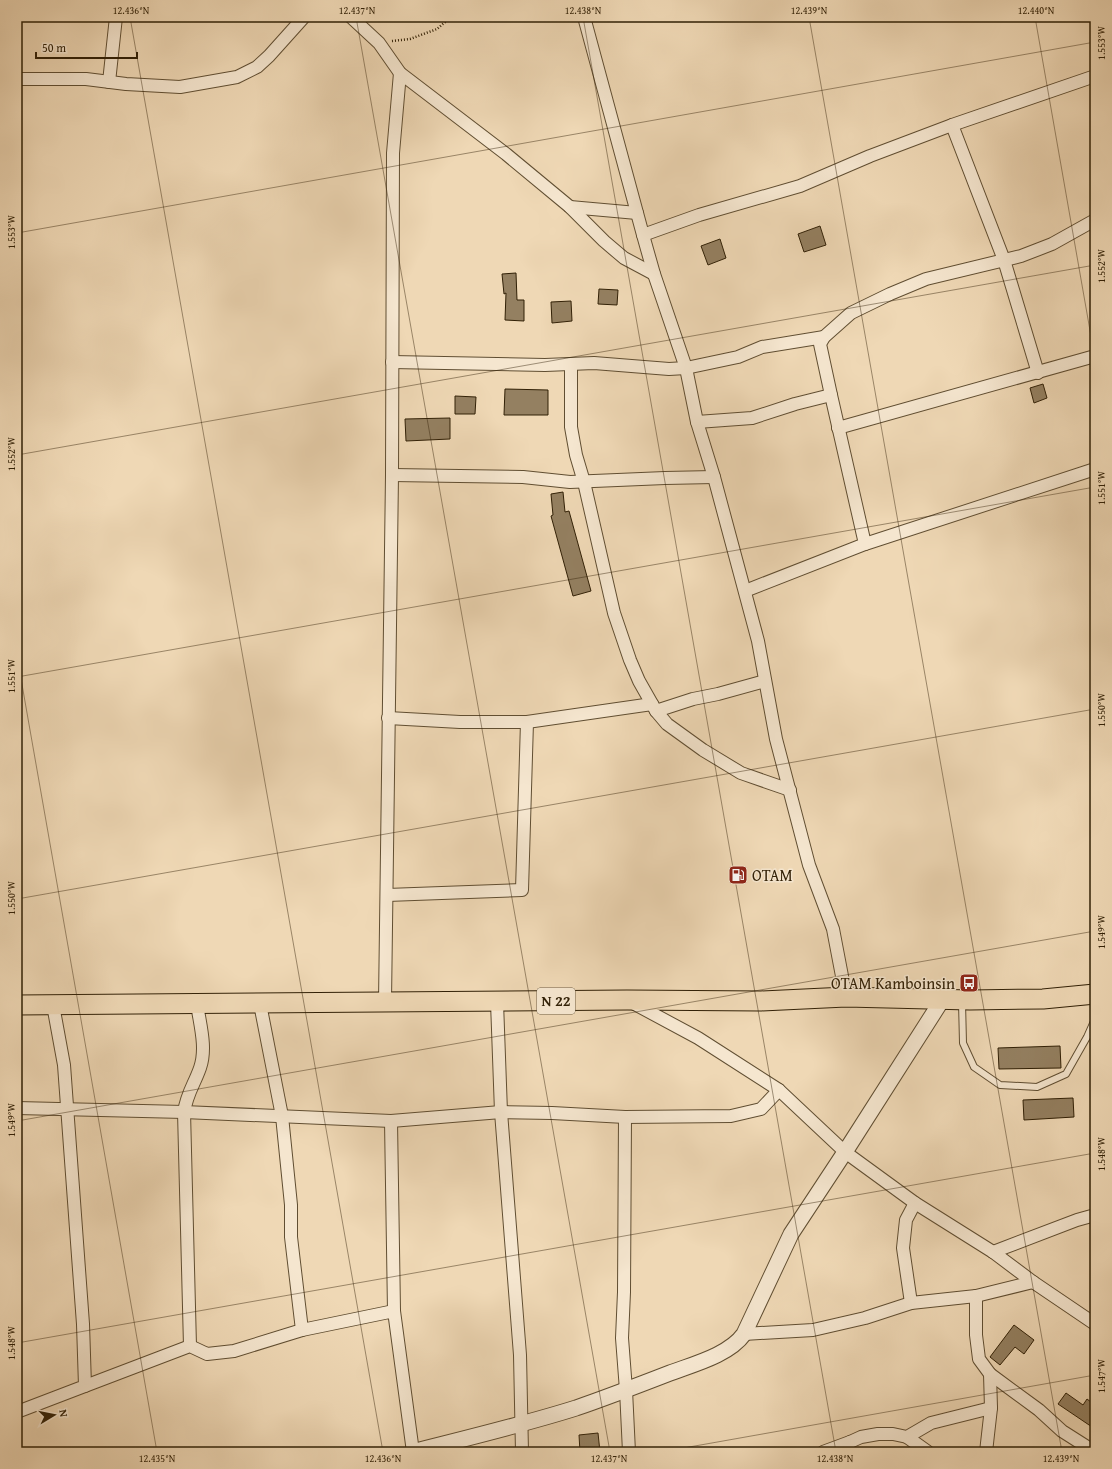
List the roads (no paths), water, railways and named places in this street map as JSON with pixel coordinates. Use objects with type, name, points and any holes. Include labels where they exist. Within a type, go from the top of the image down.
[{"type":"main road","name":"N 22","points":[[17,1005],[627,1000],[761,1001],[846,997],[962,1000],[1042,999],[1095,994]]},
{"type":"street","points":[[109,82],[116,17]]},
{"type":"street","points":[[17,79],[86,79],[126,84],[180,87],[237,77],[257,67],[269,56],[304,17]]},
{"type":"street","points":[[351,17],[379,43],[400,73],[506,154],[570,207],[604,241],[624,258],[654,274]]},
{"type":"street","points":[[584,17],[654,274],[686,368],[697,422],[714,477],[758,641],[776,740],[809,865],[833,929],[846,997]]},
{"type":"street","points":[[385,1002],[392,476],[393,153],[400,73]]},
{"type":"street","points":[[643,235],[700,215],[800,186],[870,156],[952,125],[1095,76]]},
{"type":"street","points":[[952,125],[1004,260],[1038,373]]},
{"type":"street","points":[[570,207],[637,213]]},
{"type":"street","points":[[865,544],[820,350],[820,344],[824,337],[852,313],[890,294],[926,279],[1021,256],[1052,244],[1095,220]]},
{"type":"street","points":[[392,362],[594,363],[658,369],[686,368],[738,357],[762,347],[824,337]]},
{"type":"street","points":[[838,428],[1095,356]]},
{"type":"street","points":[[571,364],[571,427],[576,455],[584,482],[614,613],[639,682],[654,708],[667,724],[704,750],[741,773],[790,790]]},
{"type":"street","points":[[697,422],[752,418],[795,404],[831,395]]},
{"type":"street","points":[[745,591],[865,544],[1095,470]]},
{"type":"street","points":[[392,476],[523,477],[570,482],[714,477]]},
{"type":"street","points":[[388,718],[460,722],[527,722],[654,708],[718,694],[765,680]]},
{"type":"street","points":[[387,895],[522,890],[527,722]]},
{"type":"street","points":[[627,1000],[698,1038],[778,1090],[845,1152],[915,1203],[993,1252],[1033,1282],[1095,1324]]},
{"type":"street","points":[[391,1121],[394,1311],[412,1452],[575,1408],[704,1360],[730,1348],[738,1342],[744,1334],[792,1234],[942,1000]]},
{"type":"street","points":[[497,1002],[501,1112],[518,1316],[522,1452]]},
{"type":"street","points":[[190,1346],[184,1112],[186,1098],[200,1068],[203,1048],[197,1004]]},
{"type":"street","points":[[260,1004],[282,1116],[291,1205],[291,1237],[302,1330]]},
{"type":"street","points":[[53,1005],[64,1065],[68,1109],[83,1324],[85,1386]]},
{"type":"street","points":[[17,1108],[184,1112],[391,1121],[501,1112],[624,1117],[730,1116],[761,1109],[778,1090]]},
{"type":"street","points":[[624,1117],[624,1292],[622,1338],[629,1452]]},
{"type":"street","points":[[912,1303],[903,1248],[906,1220],[915,1203]]},
{"type":"street","points":[[993,1252],[1077,1220],[1095,1215]]},
{"type":"street","points":[[744,1334],[813,1330],[865,1318],[912,1303],[976,1296],[1033,1282]]},
{"type":"street","points":[[976,1296],[976,1335],[979,1359],[990,1374],[1039,1410],[1062,1432],[1095,1452]]},
{"type":"street","points":[[17,1412],[190,1346],[208,1354],[234,1350],[302,1330],[394,1311]]},
{"type":"street","points":[[986,1452],[991,1408],[990,1374]]},
{"type":"street","points":[[907,1437],[931,1424],[991,1408]]},
{"type":"street","points":[[823,1452],[847,1447],[860,1437],[878,1434],[893,1434],[907,1437],[928,1452]]},
{"type":"lane","points":[[962,1000],[963,1044],[974,1067],[1000,1085],[1037,1087],[1066,1074],[1087,1037],[1095,1019]]},
{"type":"place","name":"OTAM","points":[[738,875]]},
{"type":"place","name":"OTAM Kamboinsin","points":[[969,983]]}]
